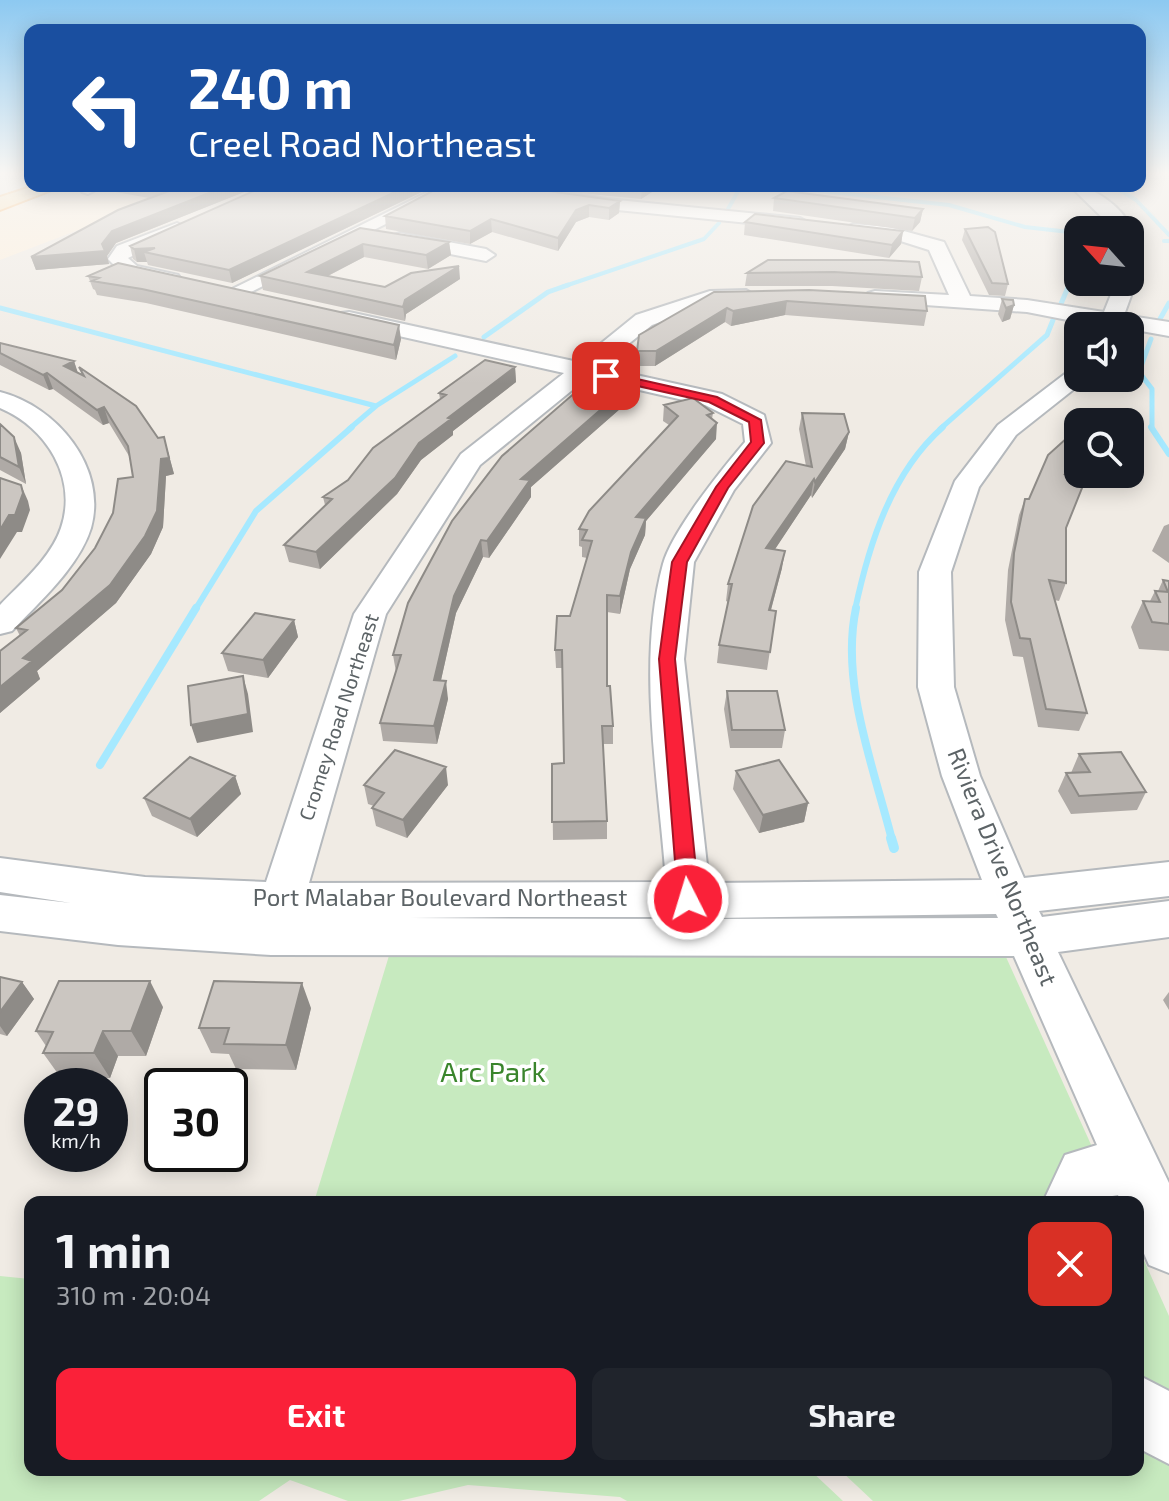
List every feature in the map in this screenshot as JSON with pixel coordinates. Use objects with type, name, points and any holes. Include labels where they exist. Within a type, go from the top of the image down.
[{"type":"street","points":[[139,244],[124,250],[118,259],[130,270],[279,303]]},
{"type":"street","points":[[234,293],[334,244]]},
{"type":"street","points":[[425,244],[486,255]]},
{"type":"street","points":[[930,244],[937,246],[961,300]]},
{"type":"street","name":"Cromey Road Northeast","points":[[276,917],[370,614],[470,460],[644,320],[710,297],[779,296]]},
{"type":"street","points":[[854,296],[961,300],[1064,316]]},
{"type":"street","points":[[324,313],[713,399],[755,420],[758,443],[722,487],[679,562],[667,659],[691,919]]},
{"type":"street","points":[[1144,326],[1169,329]]},
{"type":"street","name":"Riviera Drive Northeast","points":[[1064,386],[1007,430],[965,487],[935,572],[936,687],[961,776],[1010,896],[1169,1245]]},
{"type":"street","points":[[0,399],[45,422],[69,454],[79,490],[76,527],[48,571],[0,624]]},
{"type":"street","name":"Port Malabar Boulevard Northeast","points":[[0,875],[139,893],[276,917]]},
{"type":"street","name":"Port Malabar Boulevard Northeast","points":[[691,919],[780,901],[1010,896],[1095,891],[1169,879]]},
{"type":"street","name":"Port Malabar Boulevard Northeast","points":[[0,913],[118,927],[276,917],[691,919],[1028,937],[1169,919]]},
{"type":"street","points":[[1074,1196],[1084,1174],[1133,1166]]},
{"type":"street","points":[[1144,1412],[1169,1432]]},
{"type":"shaded area","points":[[0,244],[42,244],[0,260]]},
{"type":"green space","name":"Arc Park","points":[[395,936],[581,949],[1006,957],[1114,1196],[316,1196]]},
{"type":"green space","points":[[1144,1260],[1169,1316],[1169,1501],[873,1501],[846,1476],[1144,1476]]},
{"type":"green space","points":[[0,1276],[24,1278],[24,1476],[816,1476],[843,1501],[627,1501],[620,1497],[468,1485],[399,1501],[348,1501],[290,1480],[259,1501],[0,1501]]},
{"type":"building","points":[[55,244],[102,244],[105,251],[31,257]]},
{"type":"building","points":[[284,244],[229,270],[144,252],[155,248],[134,249],[130,246]]},
{"type":"building","points":[[327,244],[363,244],[307,272],[385,287],[411,273],[459,266],[405,300],[403,307],[260,276]]},
{"type":"building","points":[[363,244],[445,244],[426,255]]},
{"type":"building","points":[[973,244],[998,244],[1008,284],[992,283]]},
{"type":"building","points":[[768,260],[919,262],[922,277],[834,272],[747,273]]},
{"type":"building","points":[[118,263],[399,325],[394,345],[142,289],[92,281],[99,278],[88,276]]},
{"type":"building","points":[[809,290],[925,296],[927,311],[787,301],[733,311],[727,308],[656,351],[637,351],[639,335],[714,292]]},
{"type":"building","points":[[1002,299],[1013,300],[1014,305],[1006,308]]},
{"type":"building","points":[[0,343],[74,361],[64,366],[84,376],[79,367],[136,406],[158,438],[164,437],[169,458],[161,459],[157,511],[145,536],[110,585],[23,658],[32,661],[0,687],[0,651],[27,630],[16,628],[62,590],[95,548],[113,513],[118,479],[133,477],[128,446],[104,407],[97,410],[47,373],[43,375],[0,353]]},
{"type":"building","points":[[485,360],[515,367],[419,443],[395,478],[316,552],[284,545],[332,499],[323,497],[348,480],[373,448],[446,395],[439,393]]},
{"type":"building","points":[[593,377],[629,385],[521,479],[530,480],[487,541],[481,540],[454,596],[434,680],[446,681],[434,726],[380,723],[401,655],[393,655],[408,603],[452,521],[502,456]]},
{"type":"building","points":[[693,398],[713,413],[707,415],[717,423],[636,517],[646,518],[631,552],[620,596],[607,595],[607,686],[610,686],[613,726],[602,726],[607,821],[552,822],[552,764],[564,763],[562,650],[555,650],[557,616],[570,616],[592,541],[582,540],[587,530],[579,529],[589,511],[678,416],[664,405]]},
{"type":"building","points":[[802,413],[844,414],[849,432],[766,548],[785,551],[769,610],[776,611],[770,652],[719,645],[732,584],[728,584],[753,506],[786,461],[812,467]]},
{"type":"building","points":[[0,424],[14,437],[19,467],[0,457]]},
{"type":"building","points":[[1064,441],[1064,488],[1082,488],[1066,528],[1066,583],[1049,580],[1087,713],[1046,709],[1030,639],[1020,638],[1011,602],[1014,553],[1025,499],[1029,499],[1048,455]]},
{"type":"building","points":[[0,478],[21,485],[23,493],[15,515],[9,515],[0,530]]},
{"type":"building","points":[[1163,580],[1169,581],[1169,624],[1152,622],[1143,601],[1160,602],[1155,591],[1168,592]]},
{"type":"building","points":[[255,613],[294,620],[263,660],[222,653]]},
{"type":"building","points":[[243,676],[248,714],[191,725],[188,686]]},
{"type":"building","points":[[727,691],[777,691],[785,730],[732,730]]},
{"type":"building","points":[[395,750],[446,767],[403,820],[372,808],[384,793],[364,785]]},
{"type":"building","points":[[1121,752],[1146,792],[1079,796],[1066,773],[1090,772],[1079,754]]},
{"type":"building","points":[[190,757],[235,776],[190,819],[144,798]]},
{"type":"building","points":[[779,760],[808,803],[763,815],[736,771]]},
{"type":"building","points":[[0,977],[22,982],[0,1012]]},
{"type":"building","points":[[59,981],[150,981],[131,1031],[103,1031],[94,1053],[43,1053],[53,1032],[36,1031]]},
{"type":"building","points":[[214,981],[302,983],[286,1045],[224,1044],[229,1028],[199,1028]]},
{"type":"waterway","points":[[562,287],[689,244]]},
{"type":"waterway","points":[[484,337],[548,292],[568,285]]},
{"type":"waterway","points":[[1060,306],[1064,296]]},
{"type":"waterway","points":[[1160,319],[1169,303]]},
{"type":"waterway","points":[[0,308],[376,406]]},
{"type":"waterway","points":[[940,429],[1047,335],[1053,320]]},
{"type":"waterway","points":[[1151,339],[1139,372],[1152,389],[1152,428]]},
{"type":"waterway","points":[[376,406],[455,356]]},
{"type":"waterway","points":[[349,429],[376,406]]},
{"type":"waterway","points":[[195,610],[256,511],[352,427]]},
{"type":"waterway","points":[[855,610],[875,535],[896,488],[925,445],[943,427]]},
{"type":"waterway","points":[[1152,428],[1169,454]]},
{"type":"waterway","points":[[100,765],[196,608]]},
{"type":"waterway","points":[[856,608],[852,637],[856,695],[868,755],[892,840]]},
{"type":"waterway","points":[[891,838],[894,848]]},
{"type":"route","points":[[606,376],[713,399],[755,420],[758,443],[722,487],[679,562],[667,659],[688,899]]}]
